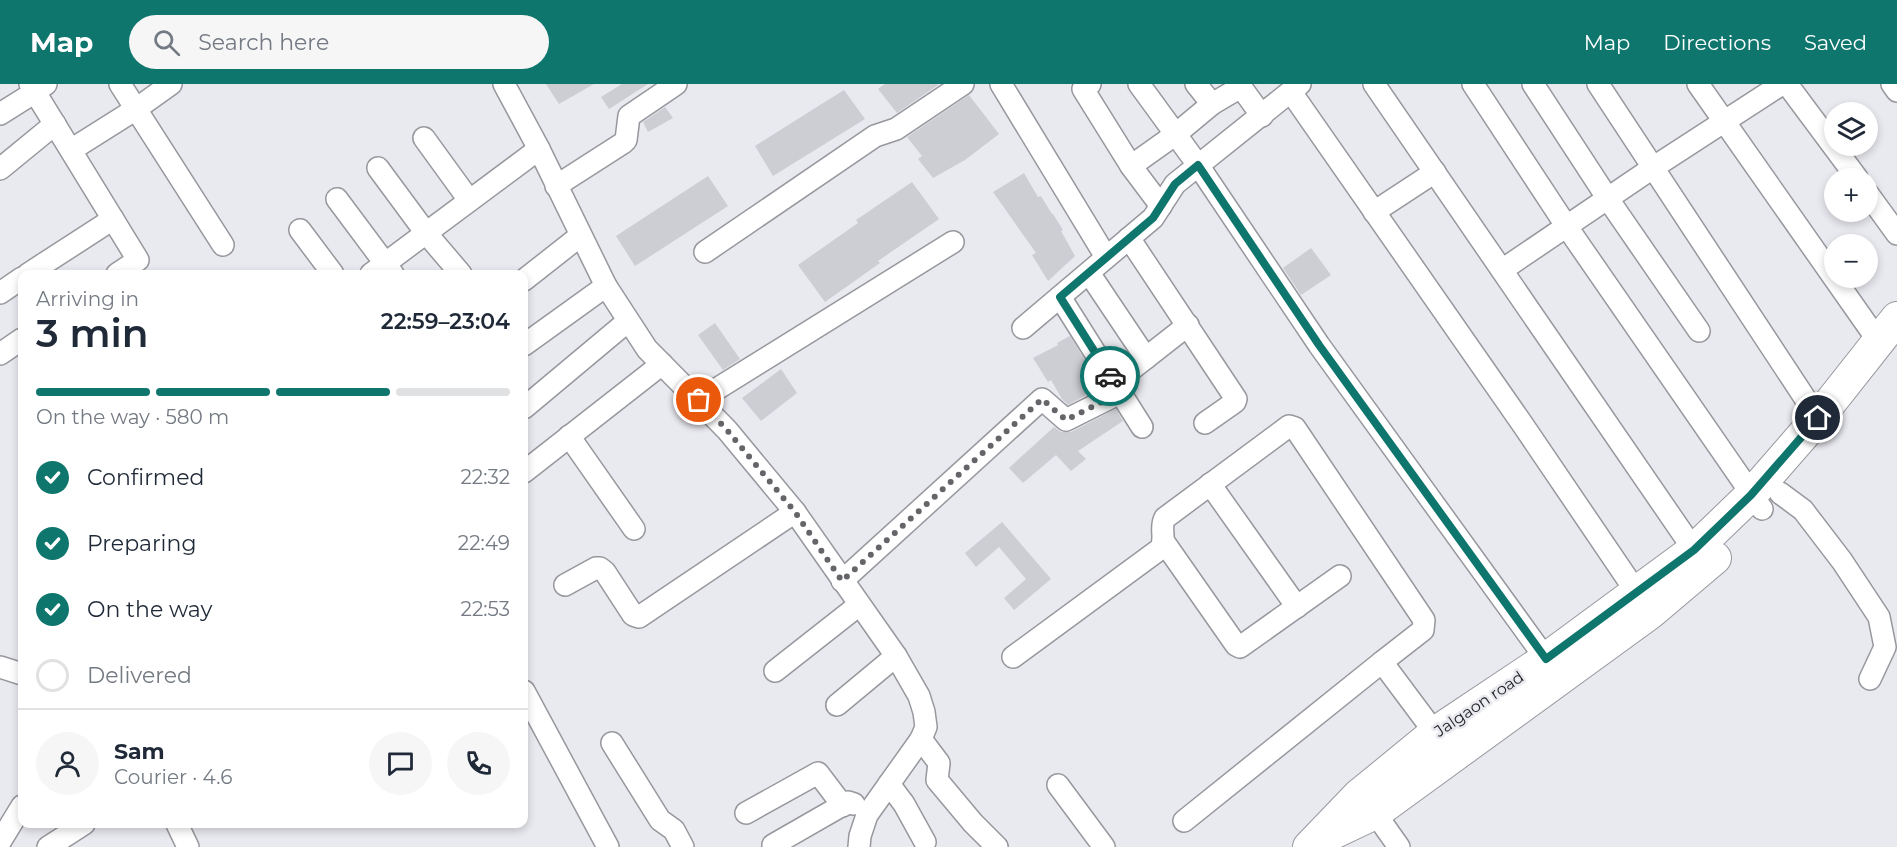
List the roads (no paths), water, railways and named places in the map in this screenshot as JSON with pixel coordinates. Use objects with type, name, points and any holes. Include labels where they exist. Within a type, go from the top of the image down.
[{"type":"highway","name":"Jalgaon road","points":[[1313,844],[1358,796],[1435,732],[1546,659],[1764,499],[1818,418],[1891,335]]},
{"type":"highway","name":"Jalgaon road","points":[[1313,844],[1374,813],[1650,613],[1707,567],[1764,499],[1891,335]]},
{"type":"street","points":[[120,84],[223,245]]},
{"type":"street","points":[[71,150],[171,84]]},
{"type":"street","points":[[504,84],[539,149],[606,286],[628,321],[647,349],[727,430],[795,512],[896,656],[919,696],[926,727],[921,739],[867,815],[859,847]]},
{"type":"street","points":[[556,186],[623,143],[626,140],[629,116],[676,84]]},
{"type":"street","points":[[705,252],[875,136],[896,129],[963,84]]},
{"type":"street","points":[[1000,84],[1106,257]]},
{"type":"street","points":[[1090,84],[1083,89],[1131,166],[1161,206]]},
{"type":"street","points":[[1139,84],[1198,165],[1319,345],[1546,659]]},
{"type":"street","points":[[1196,84],[1212,104]]},
{"type":"street","points":[[1374,84],[1694,550]]},
{"type":"street","points":[[1473,84],[1567,227],[1764,499],[1803,510],[1842,561],[1879,617],[1885,647],[1870,679]]},
{"type":"street","points":[[1533,84],[1608,200],[1699,331]]},
{"type":"street","points":[[1598,84],[1818,418]]},
{"type":"street","points":[[1698,84],[1891,335]]},
{"type":"street","points":[[1502,270],[1782,84]]},
{"type":"street","points":[[1787,84],[1850,168]]},
{"type":"street","points":[[1892,84],[1897,91]]},
{"type":"street","points":[[0,114],[37,87],[55,124],[138,260],[123,270]]},
{"type":"street","points":[[1131,166],[1176,134],[1212,104],[1241,87],[1262,116]]},
{"type":"street","points":[[1023,328],[1153,218],[1175,184],[1296,88],[1374,212],[1637,593]]},
{"type":"street","points":[[0,169],[55,124]]},
{"type":"street","points":[[423,138],[469,200]]},
{"type":"street","points":[[384,270],[426,233],[539,149]]},
{"type":"street","points":[[378,168],[426,233],[458,270]]},
{"type":"street","points":[[1374,212],[1435,172]]},
{"type":"street","points":[[337,199],[382,270]]},
{"type":"street","points":[[1878,208],[1897,234]]},
{"type":"street","points":[[34,270],[113,219]]},
{"type":"street","points":[[300,230],[330,270]]},
{"type":"street","points":[[528,277],[580,236]]},
{"type":"street","points":[[1129,238],[1236,399],[1205,423]]},
{"type":"street","points":[[699,400],[953,242]]},
{"type":"street","points":[[1089,273],[1146,358]]},
{"type":"street","points":[[0,293],[18,281]]},
{"type":"street","points":[[528,342],[606,286]]},
{"type":"street","points":[[1060,297],[1142,427]]},
{"type":"street","points":[[528,405],[628,321]]},
{"type":"street","points":[[842,581],[1042,399],[1066,420],[1117,388],[1146,358],[1188,325]]},
{"type":"street","points":[[0,354],[18,342]]},
{"type":"street","points":[[528,469],[662,364]]},
{"type":"street","points":[[1184,821],[1423,630],[1424,621],[1295,428],[1285,427],[1165,518],[1162,525],[1164,542],[1236,645],[1240,647],[1340,576]]},
{"type":"street","points":[[568,436],[634,529]]},
{"type":"street","points":[[1210,484],[1298,607]]},
{"type":"street","points":[[565,585],[600,568],[633,615],[639,617],[795,512]]},
{"type":"street","points":[[1013,657],[1160,549],[1164,542]]},
{"type":"street","points":[[776,671],[859,605]]},
{"type":"street","points":[[837,705],[896,656]]},
{"type":"street","points":[[1382,662],[1435,732]]},
{"type":"street","points":[[0,667],[18,673]]},
{"type":"street","points":[[528,698],[608,847]]},
{"type":"street","points":[[921,739],[939,763],[937,780],[973,823],[997,847]]},
{"type":"street","points":[[612,742],[660,820],[674,830],[683,847]]},
{"type":"street","points":[[746,813],[818,773],[843,806]]},
{"type":"street","points":[[889,784],[904,804],[925,842]]},
{"type":"street","points":[[1058,785],[1104,847]]},
{"type":"street","points":[[773,845],[851,802],[867,815]]},
{"type":"street","points":[[0,842],[18,813]]},
{"type":"street","points":[[1374,813],[1399,847]]},
{"type":"street","points":[[48,847],[78,828]]},
{"type":"street","points":[[179,828],[188,847]]}]
